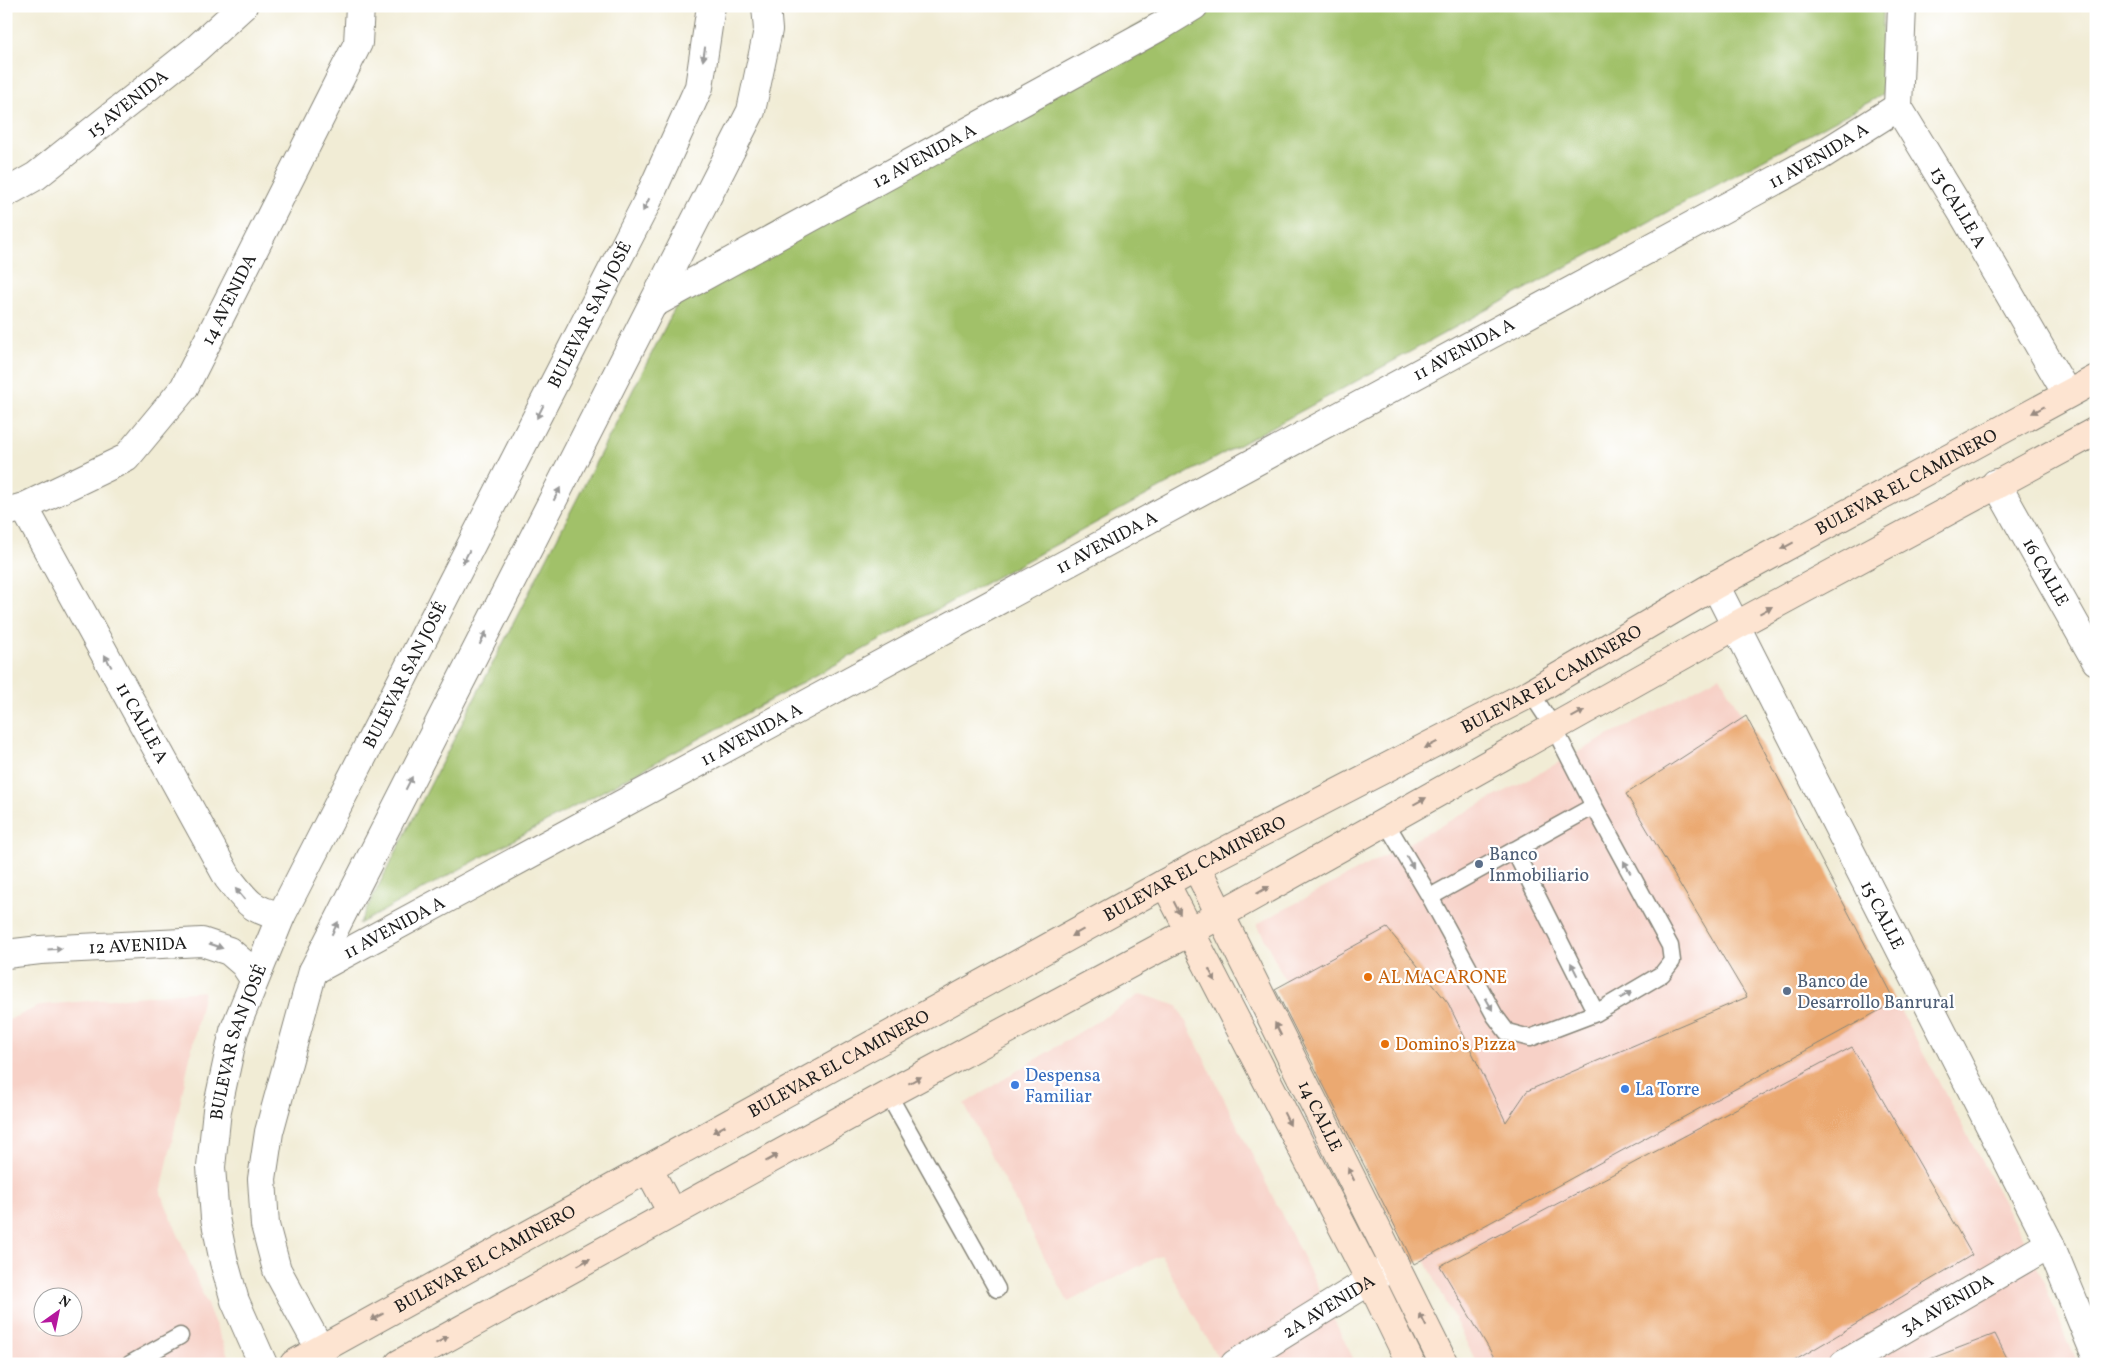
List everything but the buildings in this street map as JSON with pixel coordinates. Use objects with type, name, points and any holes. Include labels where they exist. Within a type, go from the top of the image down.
[{"type":"main road","name":"BULEVAR EL CAMINERO","points":[[294,1364],[1196,866],[1531,693],[1715,585],[2096,379]]},
{"type":"main road","points":[[399,1364],[888,1094],[1189,932],[1385,820],[1735,626],[1996,483],[2096,431]]},
{"type":"main road","name":"14 CALLE","points":[[1196,866],[1444,1364]]},
{"type":"main road","name":"14 CALLE","points":[[1165,883],[1370,1280],[1411,1364]]},
{"type":"main road","points":[[648,1168],[672,1213]]},
{"type":"street","name":"15 AVENIDA","points":[[6,192],[36,176],[196,49],[242,6]]},
{"type":"street","name":"14 AVENIDA","points":[[15,510],[126,458],[184,388],[358,43],[360,6]]},
{"type":"street","name":"BULEVAR SAN JOSÉ","points":[[263,1364],[235,1301],[224,1262],[215,1218],[211,1167],[217,1110],[234,1031],[281,916],[646,204],[699,86],[711,6]]},
{"type":"street","points":[[320,1349],[277,1270],[265,1225],[262,1179],[269,1132],[313,971],[751,111],[768,30],[766,6]]},
{"type":"street","name":"12 AVENIDA A","points":[[652,304],[1156,16],[1194,6]]},
{"type":"street","points":[[1898,107],[1902,6]]},
{"type":"street","name":"13 CALLE A","points":[[1898,107],[1966,219],[2067,394]]},
{"type":"street","name":"11 AVENIDA A","points":[[313,971],[1817,158],[1898,107]]},
{"type":"street","name":"16 CALLE","points":[[1996,483],[2096,661]]},
{"type":"street","name":"11 CALLE A","points":[[15,510],[228,878],[244,899],[260,912],[281,916]]},
{"type":"street","name":"15 CALLE","points":[[1715,585],[2050,1244],[2096,1356]]},
{"type":"street","name":"12 AVENIDA","points":[[6,954],[40,950],[202,942],[229,951],[244,964],[254,980]]},
{"type":"street","name":"3A AVENIDA","points":[[1844,1364],[2050,1244]]},
{"type":"street","name":"2A AVENIDA","points":[[1235,1364],[1395,1265]]},
{"type":"lane","points":[[1385,820],[1430,897],[1495,1016],[1507,1032],[1530,1038],[1596,1013],[1662,974],[1672,961],[1670,946],[1554,728],[1531,693]]},
{"type":"lane","points":[[1430,897],[1594,806]]},
{"type":"lane","points":[[1514,850],[1596,1013]]},
{"type":"lane","points":[[888,1094],[997,1289]]},
{"type":"lane","points":[[130,1364],[180,1336]]},
{"type":"shaded area","points":[[1720,676],[2033,1257],[2078,1364],[1477,1364],[1257,924]]},
{"type":"shaded area","points":[[204,991],[161,1193],[231,1363],[6,1364],[6,1021],[42,1005]]},
{"type":"shaded area","points":[[1141,994],[1178,1006],[1356,1364],[1221,1364],[1161,1255],[1068,1302],[964,1104]]},
{"type":"green space","points":[[1173,6],[1883,6],[1882,95],[359,924],[696,267]]},
{"type":"place","name":"Banco Inmobiliario","points":[[1479,864]]},
{"type":"place","name":"AL MACARONE","points":[[1368,977]]},
{"type":"place","name":"Banco de Desarrollo Banrural","points":[[1787,991]]},
{"type":"place","name":"Domino's Pizza","points":[[1385,1044]]},
{"type":"place","name":"Despensa Familiar","points":[[1015,1085]]},
{"type":"place","name":"La Torre","points":[[1625,1089]]}]
